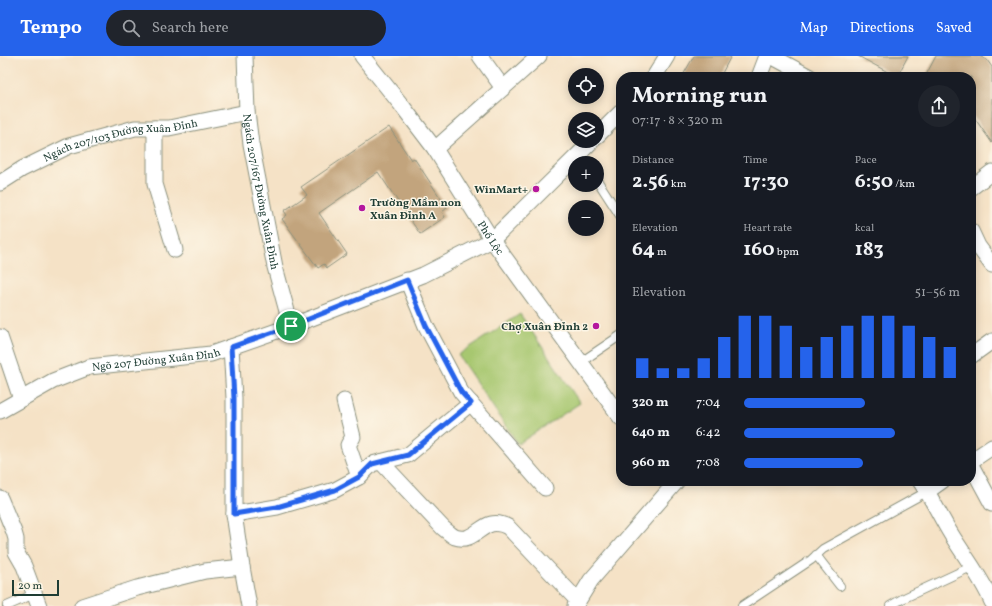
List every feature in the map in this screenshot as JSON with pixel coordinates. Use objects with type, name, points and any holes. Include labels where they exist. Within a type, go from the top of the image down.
[{"type":"street","name":"Ngách 207/167 Đường Xuân Đỉnh","points":[[245,56],[247,112],[251,144],[275,268],[291,326]]},
{"type":"street","name":"Phố Lộc","points":[[362,56],[434,149],[492,240],[616,411]]},
{"type":"street","points":[[480,56],[504,88]]},
{"type":"street","points":[[434,149],[539,56]]},
{"type":"street","points":[[657,72],[668,56]]},
{"type":"street","points":[[761,72],[767,56]]},
{"type":"street","points":[[771,56],[801,72]]},
{"type":"street","name":"Ngách 207/103 Đường Xuân Đỉnh","points":[[0,183],[22,169],[69,146],[135,128],[169,128],[247,112]]},
{"type":"street","points":[[604,129],[616,117]]},
{"type":"street","points":[[155,128],[155,184],[175,250]]},
{"type":"street","name":"Ngõ 207 Đường Xuân Đỉnh","points":[[0,411],[53,381],[89,368],[211,354],[291,326],[423,275],[492,240],[581,156],[587,148]]},
{"type":"street","points":[[976,184],[992,172]]},
{"type":"street","points":[[976,242],[992,265]]},
{"type":"street","points":[[407,280],[426,326],[461,392],[545,488]]},
{"type":"street","points":[[0,337],[21,398]]},
{"type":"street","points":[[976,352],[992,341]]},
{"type":"street","points":[[231,347],[234,398],[234,514],[249,606]]},
{"type":"street","points":[[344,401],[353,437],[348,445],[359,477]]},
{"type":"street","points":[[234,514],[277,507],[335,490],[359,477],[372,464],[408,455],[471,403]]},
{"type":"street","points":[[976,458],[992,447]]},
{"type":"street","points":[[381,462],[443,528],[454,537],[463,539],[466,538],[494,523],[508,527],[576,604],[591,580],[669,486]]},
{"type":"street","points":[[976,474],[992,504]]},
{"type":"street","points":[[924,486],[951,533],[973,566],[992,602]]},
{"type":"street","points":[[0,498],[14,532],[16,539],[16,552],[24,566],[36,600]]},
{"type":"street","points":[[82,606],[136,588],[205,571],[242,567]]},
{"type":"lane","points":[[604,190],[616,208]]},
{"type":"lane","points":[[581,362],[616,338]]},
{"type":"lane","points":[[742,606],[823,549],[924,486]]},
{"type":"lane","points":[[816,555],[840,586]]},
{"type":"lane","points":[[890,606],[973,566]]},
{"type":"lane","points":[[7,606],[36,600]]},
{"type":"green space","points":[[520,314],[580,403],[518,444],[458,355]]},
{"type":"building","points":[[694,56],[731,56],[723,72],[685,72]]},
{"type":"building","points":[[858,56],[908,56],[900,72],[888,72]]},
{"type":"building","points":[[936,56],[979,56],[987,60],[992,67],[992,143],[976,120],[976,72],[928,72]]},
{"type":"building","points":[[389,127],[411,160],[414,158],[447,208],[442,212],[445,217],[420,234],[378,172],[319,213],[347,254],[327,268],[324,264],[318,268],[282,219],[287,215],[284,211],[307,195],[301,187]]},
{"type":"place","name":"WinMart+","points":[[536,189]]},
{"type":"place","name":"Trường Mầm non Xuân Đỉnh A","points":[[362,208]]},
{"type":"place","name":"Chợ Xuân Đỉnh 2","points":[[596,326]]},
{"type":"route","points":[[407,280],[426,326],[461,392],[471,403],[408,455],[372,464],[359,477],[335,490],[277,507],[234,514],[234,398],[231,347],[291,326],[407,280]]}]
